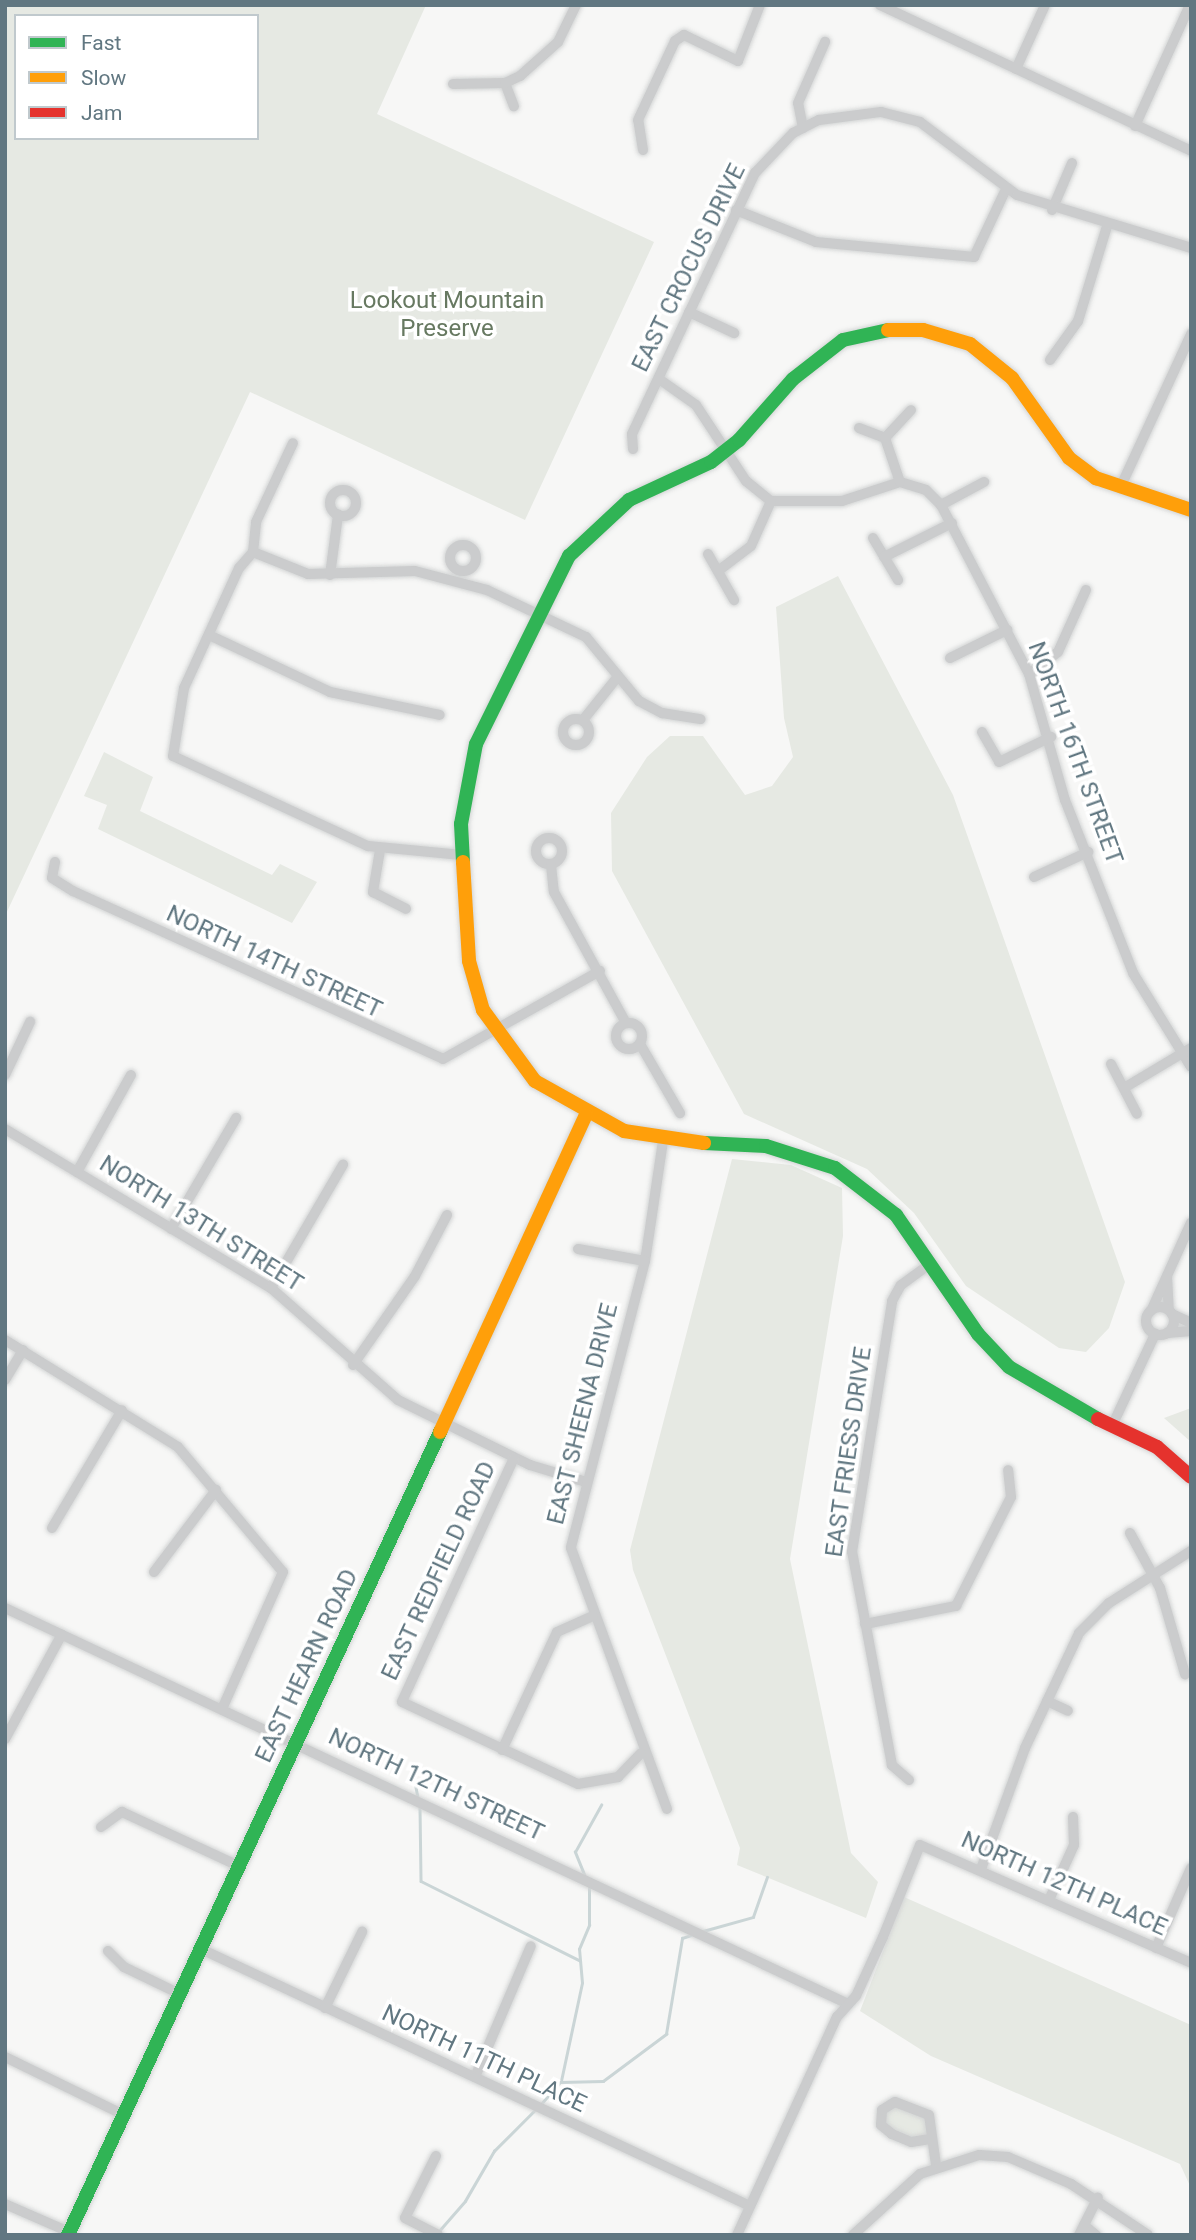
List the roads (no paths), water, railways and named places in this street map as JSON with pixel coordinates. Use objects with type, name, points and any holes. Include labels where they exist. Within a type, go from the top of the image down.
[{"type":"street","points":[[453,84],[505,83],[542,61],[576,5]]},
{"type":"street","points":[[643,150],[638,120],[675,41],[684,35],[738,61],[760,5]]},
{"type":"street","points":[[880,5],[902,10],[1016,69],[1191,151]]},
{"type":"street","points":[[1016,69],[1045,5]]},
{"type":"street","points":[[1135,126],[1190,5]]},
{"type":"street","points":[[803,128],[798,103],[825,42]]},
{"type":"street","points":[[505,83],[514,106]]},
{"type":"street","name":"EAST CROCUS DRIVE","points":[[633,449],[632,435],[736,210],[770,153],[803,128],[842,114],[902,116],[939,132],[1006,189],[1052,210],[1108,223]]},
{"type":"street","points":[[1052,210],[1072,163]]},
{"type":"street","points":[[736,210],[816,242],[974,257],[1006,189]]},
{"type":"street","points":[[1050,360],[1078,321],[1108,223],[1191,248]]},
{"type":"street","points":[[689,312],[734,332]]},
{"type":"street","points":[[1191,510],[1120,488],[1069,457],[995,362],[970,344],[923,330],[891,329],[843,340],[813,359],[727,450],[629,500],[595,528],[569,556],[537,612],[489,716],[467,776],[462,855],[469,961],[496,1034],[535,1082],[586,1115],[663,1141],[766,1146],[823,1163],[896,1215],[978,1334],[1009,1367],[1052,1397],[1157,1447],[1191,1477]]},
{"type":"street","points":[[1120,488],[1191,334]]},
{"type":"street","points":[[659,379],[695,405],[746,481],[771,501],[842,501],[900,482],[885,438]]},
{"type":"street","points":[[885,438],[911,410]]},
{"type":"street","points":[[859,428],[885,438]]},
{"type":"street","points":[[293,443],[256,522],[253,552],[209,635],[180,700],[173,756],[380,850],[462,855]]},
{"type":"street","name":"NORTH 16TH STREET","points":[[900,482],[926,490],[941,505],[1007,629],[1029,674],[1051,737],[1065,800],[1088,852],[1133,973],[1187,1050],[1191,1067]]},
{"type":"street","points":[[941,505],[984,482]]},
{"type":"street","points":[[718,571],[751,546],[771,501]]},
{"type":"street","points":[[330,575],[338,515]]},
{"type":"street","points":[[884,557],[952,523]]},
{"type":"street","points":[[873,538],[898,580]]},
{"type":"street","points":[[253,552],[308,574],[415,571],[458,575],[586,637],[616,679],[662,713],[701,719]]},
{"type":"street","points":[[708,554],[734,600]]},
{"type":"street","points":[[1029,674],[1058,652],[1086,590]]},
{"type":"street","points":[[950,658],[1007,629]]},
{"type":"street","points":[[209,635],[330,692],[440,715]]},
{"type":"street","points":[[583,720],[616,679]]},
{"type":"street","points":[[982,732],[999,762],[1051,737]]},
{"type":"street","points":[[380,850],[373,892],[406,909]]},
{"type":"street","points":[[1034,877],[1088,852]]},
{"type":"street","name":"NORTH 14TH STREET","points":[[55,862],[52,878],[73,891],[414,1049],[443,1059],[496,1034]]},
{"type":"street","points":[[551,865],[554,892],[600,971],[626,1023],[639,1028],[640,1044],[680,1114]]},
{"type":"street","points":[[496,1034],[600,971]]},
{"type":"street","points":[[5,1075],[30,1022]]},
{"type":"street","points":[[626,1023],[616,1031],[618,1045],[631,1050],[640,1044]]},
{"type":"street","points":[[1124,1088],[1187,1050]]},
{"type":"street","points":[[1111,1064],[1137,1114]]},
{"type":"street","points":[[77,1172],[131,1075]]},
{"type":"street","name":"EAST HEARN ROAD","points":[[69,2234],[586,1115]]},
{"type":"street","points":[[171,1229],[236,1118]]},
{"type":"street","name":"NORTH 13TH STREET","points":[[5,1129],[271,1288],[353,1365],[443,1423],[514,1458],[586,1482]]},
{"type":"street","name":"EAST SHEENA DRIVE","points":[[663,1141],[645,1261],[571,1548],[641,1753],[667,1809]]},
{"type":"street","points":[[271,1288],[344,1166]]},
{"type":"street","points":[[353,1365],[415,1276],[447,1215]]},
{"type":"street","points":[[1191,1223],[1147,1323],[1161,1333],[1191,1331]]},
{"type":"street","points":[[578,1249],[645,1261]]},
{"type":"street","name":"EAST FRIESS DRIVE","points":[[909,1780],[892,1765],[852,1552],[892,1301],[901,1285],[931,1263]]},
{"type":"street","points":[[1112,1426],[1170,1312],[1167,1276]]},
{"type":"street","points":[[1151,1311],[1170,1312],[1191,1323]]},
{"type":"street","points":[[5,1340],[178,1447],[283,1572],[222,1709]]},
{"type":"street","points":[[5,1380],[23,1350]]},
{"type":"street","points":[[52,1528],[122,1410]]},
{"type":"street","name":"EAST REDFIELD ROAD","points":[[502,1750],[402,1702],[514,1458]]},
{"type":"street","points":[[865,1624],[956,1606],[1011,1497],[1008,1470]]},
{"type":"street","points":[[154,1572],[216,1490]]},
{"type":"street","points":[[1130,1533],[1154,1574],[1185,1674]]},
{"type":"street","points":[[981,1869],[1046,1701],[1095,1614],[1191,1551]]},
{"type":"street","name":"NORTH 12TH STREET","points":[[5,1608],[848,2004]]},
{"type":"street","points":[[593,1616],[569,1623],[550,1644],[502,1750],[591,1786],[618,1777],[641,1753]]},
{"type":"street","points":[[5,1740],[61,1634]]},
{"type":"street","points":[[1046,1701],[1068,1712]]},
{"type":"street","points":[[101,1827],[122,1812],[239,1866]]},
{"type":"street","points":[[1049,1900],[1074,1845],[1073,1817]]},
{"type":"street","name":"NORTH 12TH PLACE","points":[[848,2004],[920,1845],[981,1869],[1191,1963]]},
{"type":"street","points":[[1156,1948],[1191,1868]]},
{"type":"street","points":[[325,2008],[362,1932]]},
{"type":"street","points":[[475,2077],[531,1946]]},
{"type":"street","name":"NORTH 11TH PLACE","points":[[201,1949],[750,2206]]},
{"type":"street","points":[[108,1951],[124,1968],[180,1994]]},
{"type":"street","points":[[737,2235],[848,2004]]},
{"type":"street","points":[[5,2057],[124,2115]]},
{"type":"street","points":[[930,2139],[911,2142],[892,2134],[881,2125],[882,2110],[895,2102],[929,2115],[930,2139],[936,2165]]},
{"type":"street","points":[[436,2156],[405,2218],[438,2235]]},
{"type":"street","points":[[853,2235],[936,2165],[959,2157],[1009,2157],[1098,2197],[1148,2235]]},
{"type":"street","points":[[1096,2235],[1082,2230],[1098,2197]]},
{"type":"street","points":[[5,2204],[69,2234]]},
{"type":"waterway","points":[[414,1777],[418,1797]]},
{"type":"waterway","points":[[585,1877],[575,1852],[601,1805]]},
{"type":"waterway","points":[[420,1807],[421,1881],[579,1960]]},
{"type":"waterway","points":[[703,1931],[753,1917],[767,1877]]},
{"type":"waterway","points":[[561,2081],[582,1983],[579,1949],[589,1925],[589,1886]]},
{"type":"waterway","points":[[540,2105],[560,2082],[603,2081],[666,2034],[682,1938],[691,1935]]},
{"type":"waterway","points":[[438,2232],[465,2201],[494,2151],[535,2110]]},
{"type":"park label","name":"Lookout Mountain Preserve","points":[[447,315]]}]
